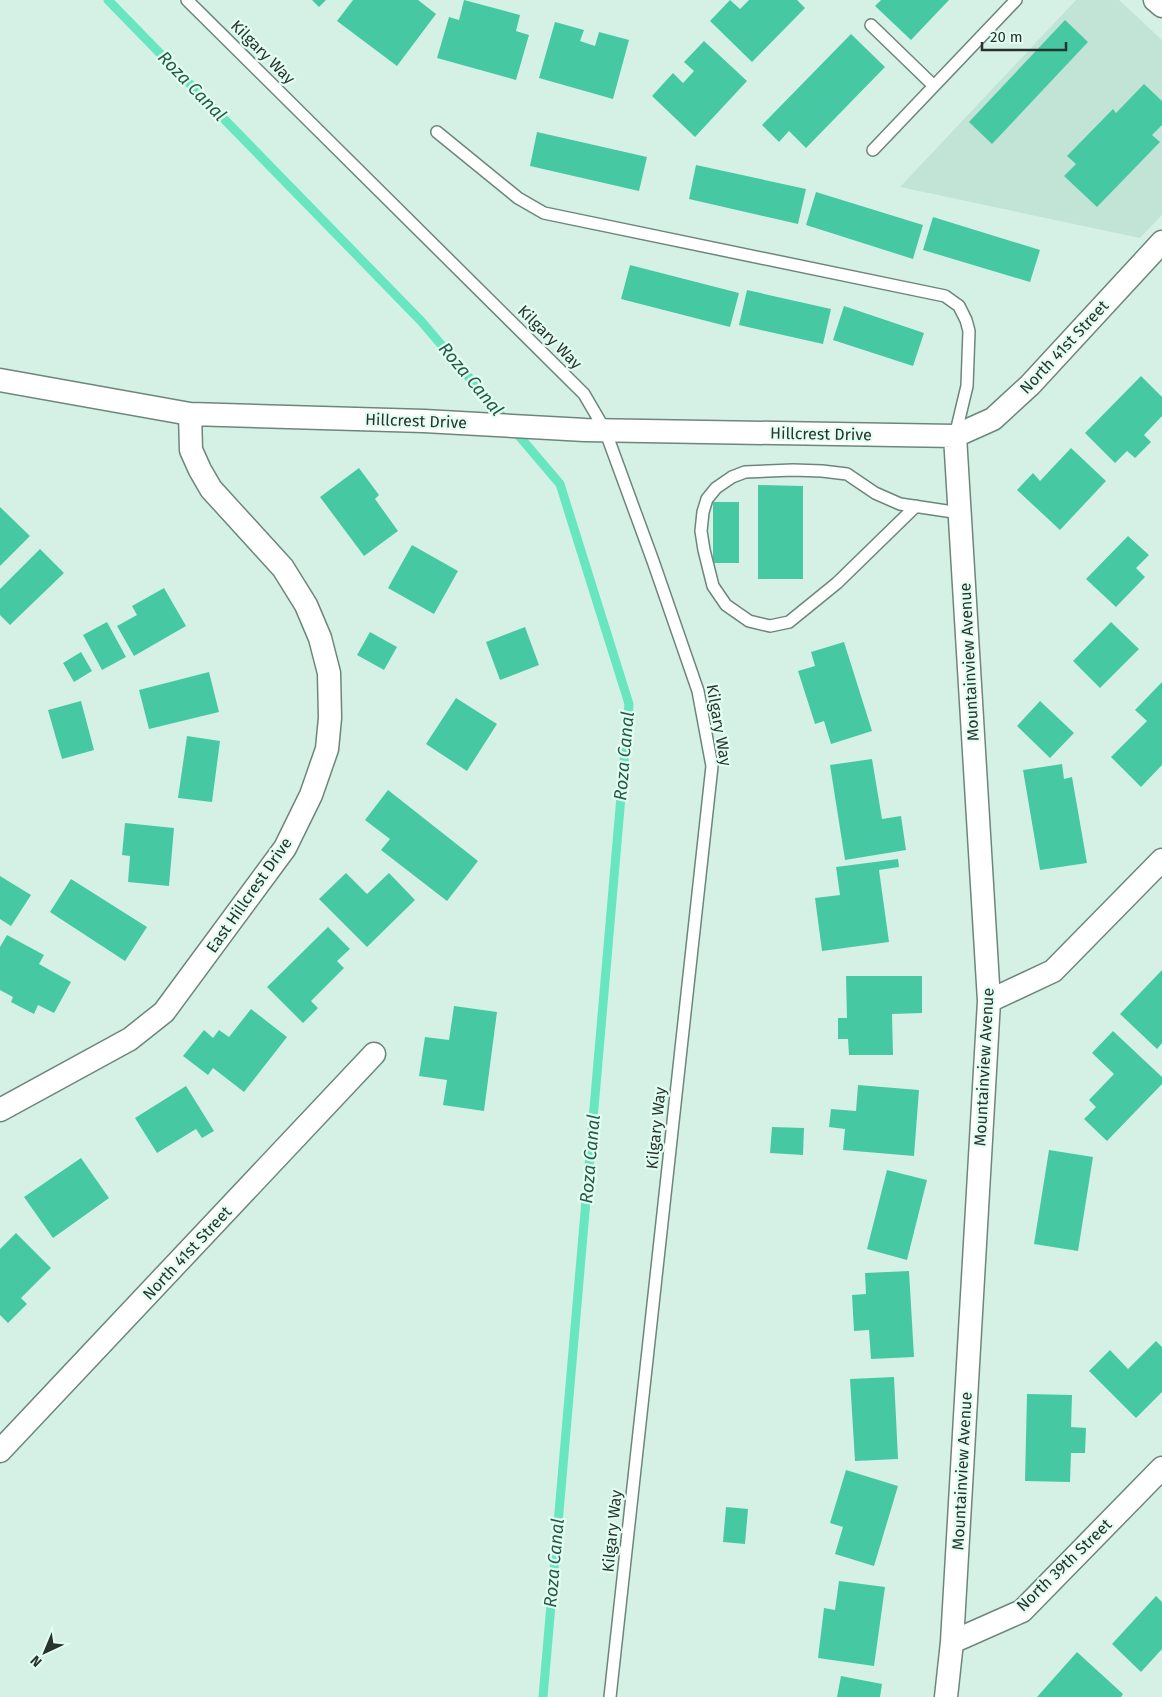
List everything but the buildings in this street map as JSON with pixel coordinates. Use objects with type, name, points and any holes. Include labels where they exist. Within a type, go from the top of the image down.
[{"type":"street","points":[[1155,0],[1162,6]]},
{"type":"street","name":"North 41st Street","points":[[955,436],[993,419],[1030,385],[1162,242]]},
{"type":"street","name":"Hillcrest Drive","points":[[0,380],[190,414],[424,421],[595,430],[955,436]]},
{"type":"street","name":"East Hillcrest Drive","points":[[0,1110],[130,1039],[164,1012],[285,848],[311,795],[327,749],[330,718],[330,673],[320,638],[306,605],[283,568],[211,489],[203,476],[191,450],[190,414]]},
{"type":"street","name":"Mountainview Avenue","points":[[946,1697],[952,1642],[989,1002],[955,436]]},
{"type":"street","points":[[989,1002],[1053,971],[1162,860]]},
{"type":"street","name":"North 41st Street","points":[[0,1451],[374,1054]]},
{"type":"street","name":"North 39th Street","points":[[952,1642],[1022,1611],[1162,1468]]},
{"type":"lane","name":"Kilgary Way","points":[[187,0],[584,394],[595,430],[653,561],[698,691],[712,766],[610,1697]]},
{"type":"lane","points":[[873,150],[1016,0]]},
{"type":"lane","points":[[871,25],[934,86]]},
{"type":"lane","points":[[437,132],[518,198],[544,213],[945,296],[958,306],[966,320],[969,331],[966,386],[955,436]]},
{"type":"lane","points":[[916,506],[837,583],[788,622],[770,626],[749,621],[726,605],[713,586],[701,531],[703,512],[707,499],[716,488],[732,477],[745,472],[793,470],[847,474],[875,493],[900,504],[916,506],[960,513]]},
{"type":"shaded area","points":[[1076,0],[1119,0],[1162,40],[1162,215],[1140,238],[900,187]]},
{"type":"waterway","name":"Roza Canal","points":[[108,0],[421,321],[560,484],[629,704],[543,1697]]}]
